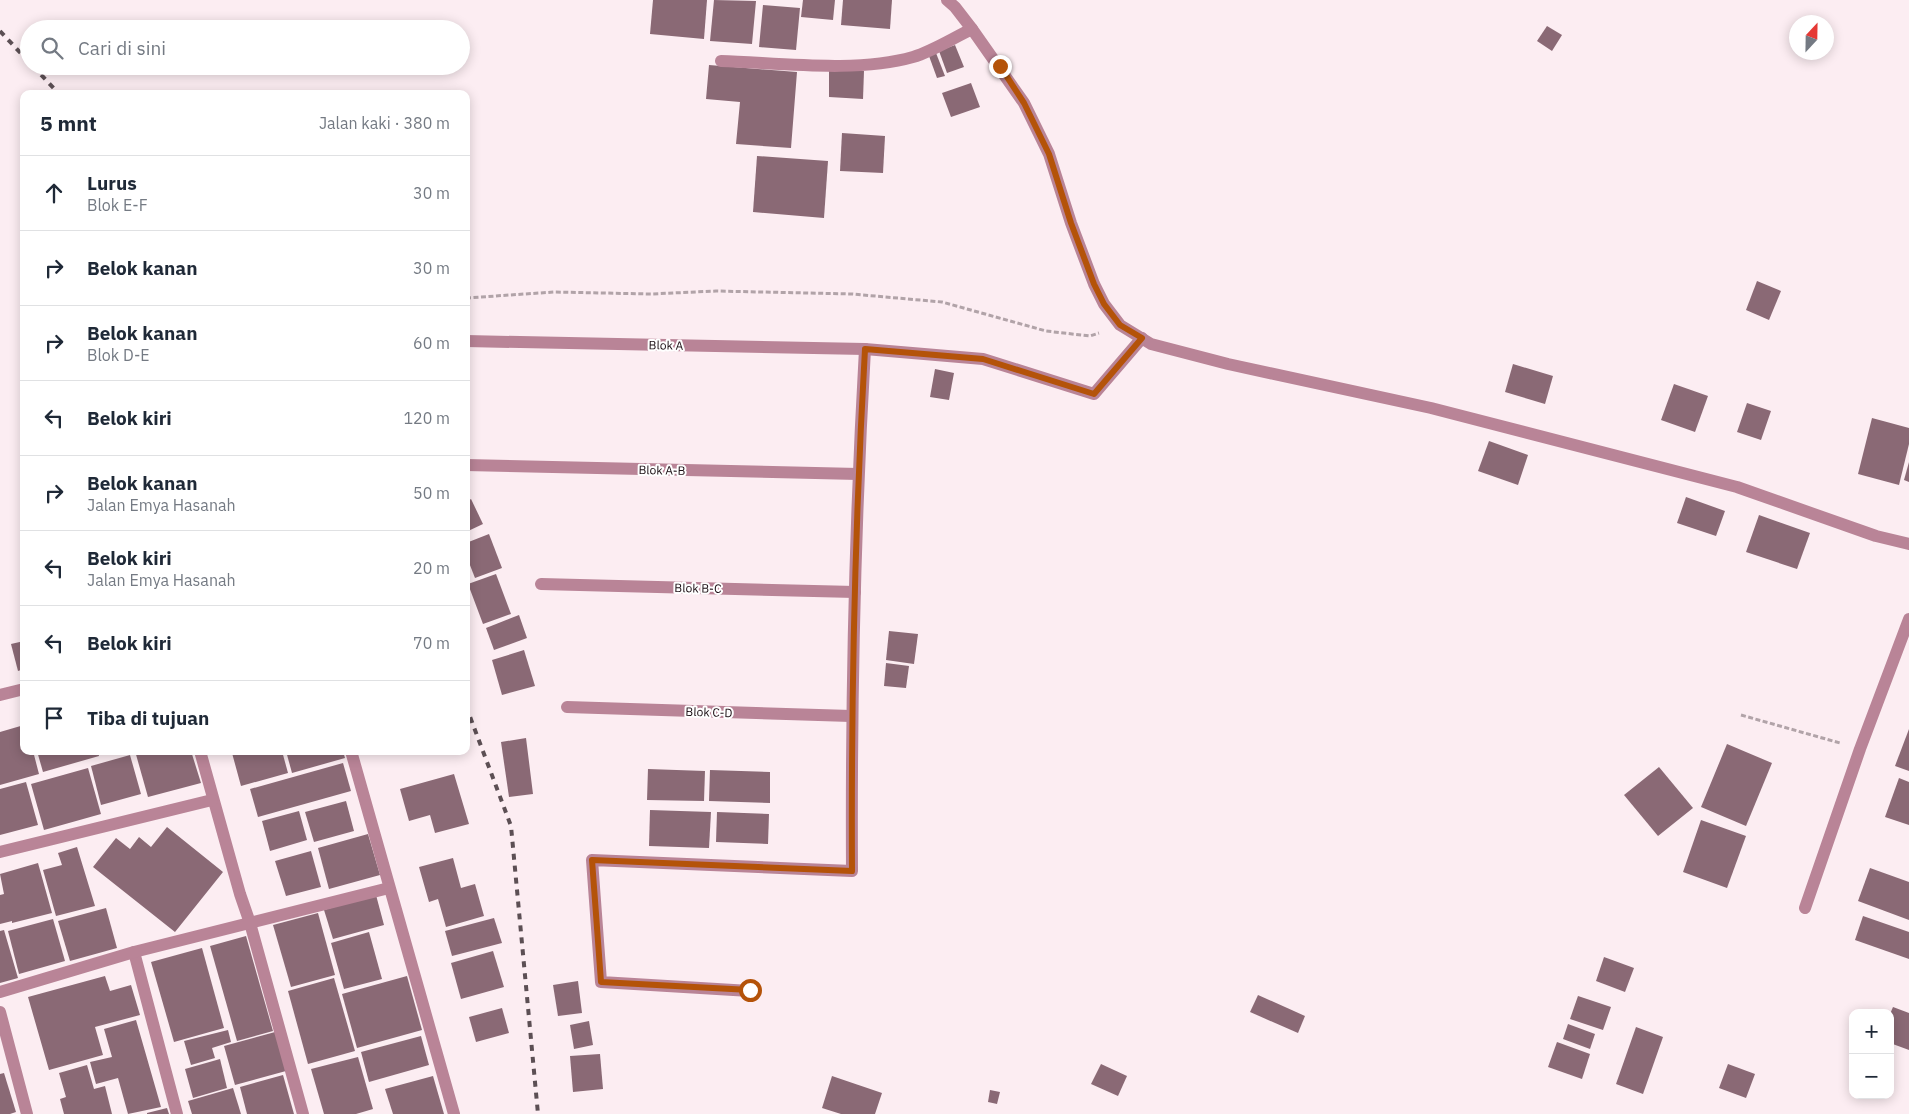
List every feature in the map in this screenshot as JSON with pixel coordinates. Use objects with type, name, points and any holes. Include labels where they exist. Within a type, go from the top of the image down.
[{"type":"street","points":[[947,0],[972,29],[1024,103],[1049,154],[1094,284],[1104,304],[1120,325],[1151,344],[1201,358],[1431,408],[1737,487],[1876,536],[1909,544]]},
{"type":"street","points":[[721,61],[852,66],[889,62],[914,57],[972,29]]},
{"type":"street","name":"Blok A","points":[[470,341],[865,349],[983,359],[1094,394],[1142,338]]},
{"type":"street","points":[[750,990],[601,982],[592,860],[852,871],[851,716],[858,474],[865,349]]},
{"type":"street","name":"Blok A-B","points":[[470,466],[858,474]]},
{"type":"street","name":"Blok B-C","points":[[541,584],[855,592]]},
{"type":"street","points":[[1805,908],[1860,749],[1909,619]]},
{"type":"street","points":[[0,695],[20,690]]},
{"type":"street","name":"Blok C-D","points":[[567,707],[851,716]]},
{"type":"street","points":[[201,755],[212,800],[250,923],[303,1114]]},
{"type":"street","points":[[352,755],[388,888],[454,1114]]},
{"type":"street","points":[[0,852],[212,800]]},
{"type":"street","points":[[0,992],[134,952],[388,888]]},
{"type":"street","points":[[134,952],[177,1114]]},
{"type":"street","points":[[0,1012],[27,1114]]},
{"type":"path","points":[[470,298],[554,292],[650,294],[716,291],[852,294],[942,302],[1046,331],[1063,333],[1090,336],[1120,325]]},
{"type":"path","points":[[1741,715],[1860,749]]},
{"type":"building","points":[[653,0],[707,0],[704,39],[650,34]]},
{"type":"building","points":[[714,0],[756,1],[752,44],[710,41]]},
{"type":"building","points":[[803,0],[835,0],[833,20],[801,17]]},
{"type":"building","points":[[843,0],[892,0],[890,29],[841,25]]},
{"type":"building","points":[[763,5],[800,8],[796,50],[759,47]]},
{"type":"building","points":[[1547,26],[1562,35],[1552,51],[1537,41]]},
{"type":"building","points":[[955,45],[964,67],[947,73],[939,51]]},
{"type":"building","points":[[936,53],[945,76],[937,78],[929,56]]},
{"type":"building","points":[[709,65],[797,72],[791,148],[736,144],[740,102],[706,99]]},
{"type":"building","points":[[829,70],[864,71],[863,99],[829,97]]},
{"type":"building","points":[[971,83],[980,107],[951,117],[942,93]]},
{"type":"building","points":[[842,133],[885,136],[883,173],[840,171]]},
{"type":"building","points":[[757,156],[828,161],[824,218],[753,212]]},
{"type":"building","points":[[1757,281],[1781,291],[1769,320],[1746,310]]},
{"type":"building","points":[[1513,364],[1553,376],[1545,404],[1505,392]]},
{"type":"building","points":[[935,369],[954,373],[949,400],[930,397]]},
{"type":"building","points":[[1674,384],[1708,396],[1695,432],[1661,420]]},
{"type":"building","points":[[1747,403],[1771,411],[1761,440],[1737,432]]},
{"type":"building","points":[[1872,418],[1909,428],[1909,444],[1899,485],[1858,474]]},
{"type":"building","points":[[1489,441],[1528,455],[1518,485],[1478,471]]},
{"type":"building","points":[[1909,462],[1909,482],[1904,480]]},
{"type":"building","points":[[1686,497],[1725,511],[1716,536],[1677,523]]},
{"type":"building","points":[[470,500],[483,524],[470,530]]},
{"type":"building","points":[[1759,515],[1810,533],[1797,569],[1746,552]]},
{"type":"building","points":[[489,534],[502,568],[475,578],[470,565],[470,541]]},
{"type":"building","points":[[496,574],[511,614],[483,624],[470,589],[470,583]]},
{"type":"building","points":[[519,615],[527,638],[494,650],[486,628]]},
{"type":"building","points":[[889,631],[918,634],[914,664],[886,660]]},
{"type":"building","points":[[20,642],[20,670],[18,671],[11,644]]},
{"type":"building","points":[[524,650],[535,686],[502,695],[492,660]]},
{"type":"building","points":[[886,663],[909,666],[906,688],[884,686]]},
{"type":"building","points":[[20,726],[20,755],[34,755],[39,774],[0,785],[0,732]]},
{"type":"building","points":[[1909,729],[1909,771],[1895,766]]},
{"type":"building","points":[[526,738],[533,794],[509,797],[501,742]]},
{"type":"building","points":[[1727,744],[1772,763],[1746,826],[1701,807]]},
{"type":"building","points":[[38,755],[99,755],[99,756],[43,772]]},
{"type":"building","points":[[130,755],[141,794],[101,805],[91,766]]},
{"type":"building","points":[[136,755],[192,755],[201,783],[148,797]]},
{"type":"building","points":[[233,755],[283,755],[288,773],[241,786]]},
{"type":"building","points":[[287,755],[344,755],[345,758],[292,773]]},
{"type":"building","points":[[343,763],[351,791],[258,817],[250,789]]},
{"type":"building","points":[[1659,767],[1693,808],[1658,836],[1624,795]]},
{"type":"building","points":[[88,768],[101,814],[44,830],[31,784]]},
{"type":"building","points":[[648,769],[705,771],[704,801],[647,800]]},
{"type":"building","points":[[710,770],[770,772],[770,803],[709,801]]},
{"type":"building","points":[[454,774],[469,824],[435,833],[430,815],[409,821],[400,789]]},
{"type":"building","points":[[1899,778],[1909,782],[1909,825],[1885,817]]},
{"type":"building","points":[[26,782],[38,825],[0,835],[0,789]]},
{"type":"building","points":[[346,801],[354,831],[314,842],[305,812]]},
{"type":"building","points":[[650,810],[711,812],[709,848],[649,846]]},
{"type":"building","points":[[299,811],[307,840],[270,851],[262,821]]},
{"type":"building","points":[[717,812],[769,814],[768,844],[716,842]]},
{"type":"building","points":[[1701,820],[1746,836],[1727,888],[1683,872]]},
{"type":"building","points":[[167,827],[223,872],[175,932],[93,867],[116,838],[130,849],[139,837],[151,847]]},
{"type":"building","points":[[368,834],[380,875],[329,889],[318,848]]},
{"type":"building","points":[[77,847],[95,906],[56,916],[43,870],[62,865],[58,853]]},
{"type":"building","points":[[311,851],[321,887],[286,896],[275,861]]},
{"type":"building","points":[[453,858],[461,888],[475,884],[484,916],[446,927],[438,899],[429,902],[419,867]]},
{"type":"building","points":[[38,863],[52,913],[12,923],[12,921],[0,924],[0,895],[4,894],[0,874]]},
{"type":"building","points":[[1870,868],[1909,882],[1909,920],[1858,901]]},
{"type":"building","points":[[376,895],[384,925],[333,939],[324,910]]},
{"type":"building","points":[[106,908],[117,948],[70,961],[58,921]]},
{"type":"building","points":[[318,913],[335,975],[291,987],[273,925]]},
{"type":"building","points":[[1863,916],[1909,932],[1909,959],[1855,940]]},
{"type":"building","points":[[494,918],[502,943],[452,956],[445,931]]},
{"type":"building","points":[[53,919],[65,961],[19,974],[8,931]]},
{"type":"building","points":[[4,930],[18,978],[0,983],[0,931]]},
{"type":"building","points":[[369,932],[382,979],[344,989],[331,943]]},
{"type":"building","points":[[246,936],[273,1031],[237,1041],[210,946]]},
{"type":"building","points":[[202,948],[224,1028],[174,1042],[151,962]]},
{"type":"building","points":[[493,951],[504,987],[461,999],[451,963]]},
{"type":"building","points":[[1604,957],[1634,968],[1625,992],[1596,981]]},
{"type":"building","points":[[105,976],[110,991],[131,985],[140,1015],[95,1027],[103,1055],[49,1070],[28,997]]},
{"type":"building","points":[[407,976],[422,1030],[357,1048],[342,994]]},
{"type":"building","points":[[334,978],[355,1051],[308,1064],[288,991]]},
{"type":"building","points":[[578,981],[582,1013],[558,1016],[553,985]]},
{"type":"building","points":[[1258,995],[1305,1016],[1298,1033],[1250,1012]]},
{"type":"building","points":[[1578,996],[1611,1007],[1603,1030],[1570,1019]]},
{"type":"building","points":[[1893,1007],[1909,1013],[1909,1050],[1894,1044],[1894,1009],[1892,1009]]},
{"type":"building","points":[[502,1008],[509,1033],[476,1042],[469,1017]]},
{"type":"building","points":[[136,1020],[161,1107],[128,1114],[118,1078],[96,1084],[90,1062],[112,1057],[104,1029]]},
{"type":"building","points":[[589,1021],[593,1045],[574,1049],[570,1025]]},
{"type":"building","points":[[1568,1024],[1595,1034],[1590,1049],[1563,1039]]},
{"type":"building","points":[[1636,1027],[1663,1037],[1643,1094],[1616,1084]]},
{"type":"building","points":[[228,1030],[231,1042],[212,1048],[215,1058],[191,1065],[184,1041]]},
{"type":"building","points":[[275,1032],[286,1071],[235,1085],[224,1046]]},
{"type":"building","points":[[421,1036],[429,1065],[369,1082],[361,1052]]},
{"type":"building","points":[[1557,1042],[1590,1054],[1582,1079],[1548,1067]]},
{"type":"building","points":[[600,1054],[603,1089],[573,1092],[570,1056]]},
{"type":"building","points":[[358,1057],[373,1109],[356,1114],[324,1114],[311,1069]]},
{"type":"building","points":[[220,1059],[227,1088],[193,1098],[185,1069]]},
{"type":"building","points":[[1101,1064],[1127,1076],[1118,1096],[1091,1084]]},
{"type":"building","points":[[1728,1064],[1755,1074],[1746,1098],[1719,1088]]},
{"type":"building","points":[[87,1065],[94,1089],[105,1086],[112,1114],[64,1114],[60,1099],[66,1097],[59,1073]]},
{"type":"building","points":[[4,1073],[16,1112],[10,1114],[0,1114],[0,1074]]},
{"type":"building","points":[[283,1075],[294,1114],[247,1114],[240,1087]]},
{"type":"building","points":[[433,1076],[444,1114],[393,1114],[385,1089]]},
{"type":"building","points":[[832,1076],[882,1093],[875,1114],[841,1114],[822,1108]]},
{"type":"building","points":[[233,1088],[241,1114],[192,1114],[188,1101]]},
{"type":"building","points":[[990,1090],[1000,1092],[997,1104],[988,1102]]},
{"type":"building","points":[[167,1108],[169,1114],[147,1114],[147,1113]]},
{"type":"railway","points":[[0,31],[20,52]]},
{"type":"railway","points":[[41,75],[55,90]]},
{"type":"railway","points":[[470,717],[511,826],[538,1114]]},
{"type":"route","points":[[750,990],[601,982],[592,860],[852,871],[851,716],[858,474],[865,349],[983,359],[1094,394],[1142,338],[1120,325],[1104,304],[1094,284],[1071,223],[1049,154],[1024,103],[1000,66]]}]
